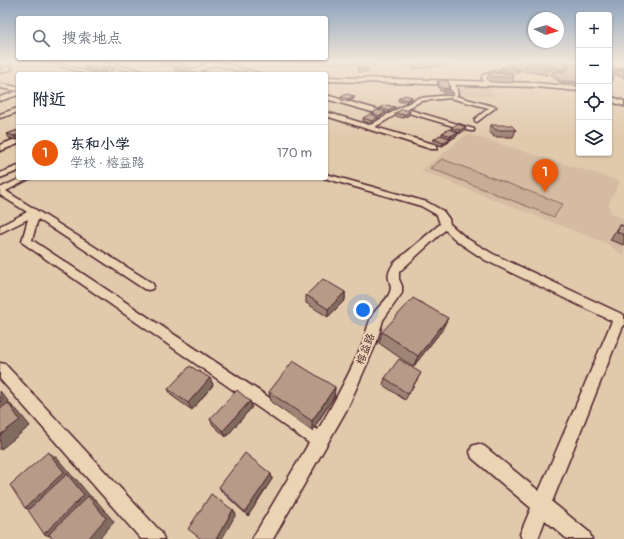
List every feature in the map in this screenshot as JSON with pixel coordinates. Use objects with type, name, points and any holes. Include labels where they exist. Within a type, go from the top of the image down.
[{"type":"street","points":[[452,96],[455,94],[453,87]]},
{"type":"street","points":[[564,87],[576,89]]},
{"type":"street","points":[[0,99],[16,94]]},
{"type":"street","points":[[370,127],[420,98],[452,96],[493,107],[477,120]]},
{"type":"street","points":[[328,98],[391,115]]},
{"type":"street","points":[[612,99],[624,104]]},
{"type":"street","points":[[328,105],[354,112]]},
{"type":"street","points":[[401,109],[472,130]]},
{"type":"street","points":[[0,116],[16,111]]},
{"type":"street","points":[[328,115],[434,147]]},
{"type":"street","points":[[375,118],[382,120]]},
{"type":"street","points":[[0,148],[16,142]]},
{"type":"street","points":[[0,176],[16,169]]},
{"type":"street","points":[[328,177],[424,204],[440,214],[444,219],[445,225],[462,240],[488,257],[622,320],[530,534]]},
{"type":"street","points":[[0,191],[23,180]]},
{"type":"street","points":[[0,191],[35,212],[148,286]]},
{"type":"street","points":[[0,230],[35,212]]},
{"type":"street","points":[[35,212],[27,241],[320,441]]},
{"type":"street","name":"榕益路","points":[[262,539],[349,389],[369,344],[377,318],[396,293],[394,272],[398,266],[445,225]]},
{"type":"street","points":[[0,370],[154,539]]},
{"type":"street","points":[[478,452],[582,539]]},
{"type":"shaded area","points":[[455,87],[491,87],[495,97],[457,94]]},
{"type":"shaded area","points":[[467,134],[620,181],[609,203],[610,213],[624,219],[624,256],[606,243],[421,171]]},
{"type":"shaded area","points":[[442,159],[563,204],[554,217],[430,168]]},
{"type":"building","points":[[448,87],[449,89],[441,88]]},
{"type":"building","points":[[444,90],[451,90],[453,93],[445,92]]},
{"type":"building","points":[[347,94],[354,96],[348,99],[341,97]]},
{"type":"building","points":[[405,95],[412,97],[407,100],[399,98]]},
{"type":"building","points":[[386,105],[395,107],[389,111],[380,108]]},
{"type":"building","points":[[402,109],[410,111],[404,115],[395,113]]},
{"type":"building","points":[[378,110],[386,112],[380,116],[372,113]]},
{"type":"building","points":[[370,114],[378,117],[372,121],[363,118]]},
{"type":"building","points":[[457,124],[466,127],[460,130],[451,128]]},
{"type":"building","points":[[491,125],[511,125],[516,130],[496,130]]},
{"type":"building","points":[[449,129],[458,132],[451,136],[442,133]]},
{"type":"building","points":[[16,131],[16,136],[7,134]]},
{"type":"building","points":[[440,135],[450,138],[443,143],[434,139]]},
{"type":"building","points":[[620,225],[624,226],[624,235],[617,232]]},
{"type":"building","points":[[323,279],[345,292],[328,309],[306,295]]},
{"type":"building","points":[[413,298],[448,318],[418,356],[382,332]]},
{"type":"building","points":[[399,359],[421,373],[408,394],[385,378]]},
{"type":"building","points":[[293,361],[335,387],[312,421],[269,392]]},
{"type":"building","points":[[190,366],[210,378],[188,403],[168,389]]},
{"type":"building","points":[[237,390],[250,401],[223,431],[210,419]]},
{"type":"building","points":[[8,403],[20,420],[0,435],[0,409]]},
{"type":"building","points":[[48,452],[64,472],[25,508],[10,485]]},
{"type":"building","points":[[245,453],[271,474],[245,512],[219,487]]},
{"type":"building","points":[[67,474],[84,495],[44,534],[28,510]]},
{"type":"building","points":[[211,494],[233,510],[216,539],[201,539],[188,529]]},
{"type":"building","points":[[88,496],[106,518],[88,539],[52,539],[49,534]]},
{"type":"place","name":"东和小学","points":[[545,192]]}]
